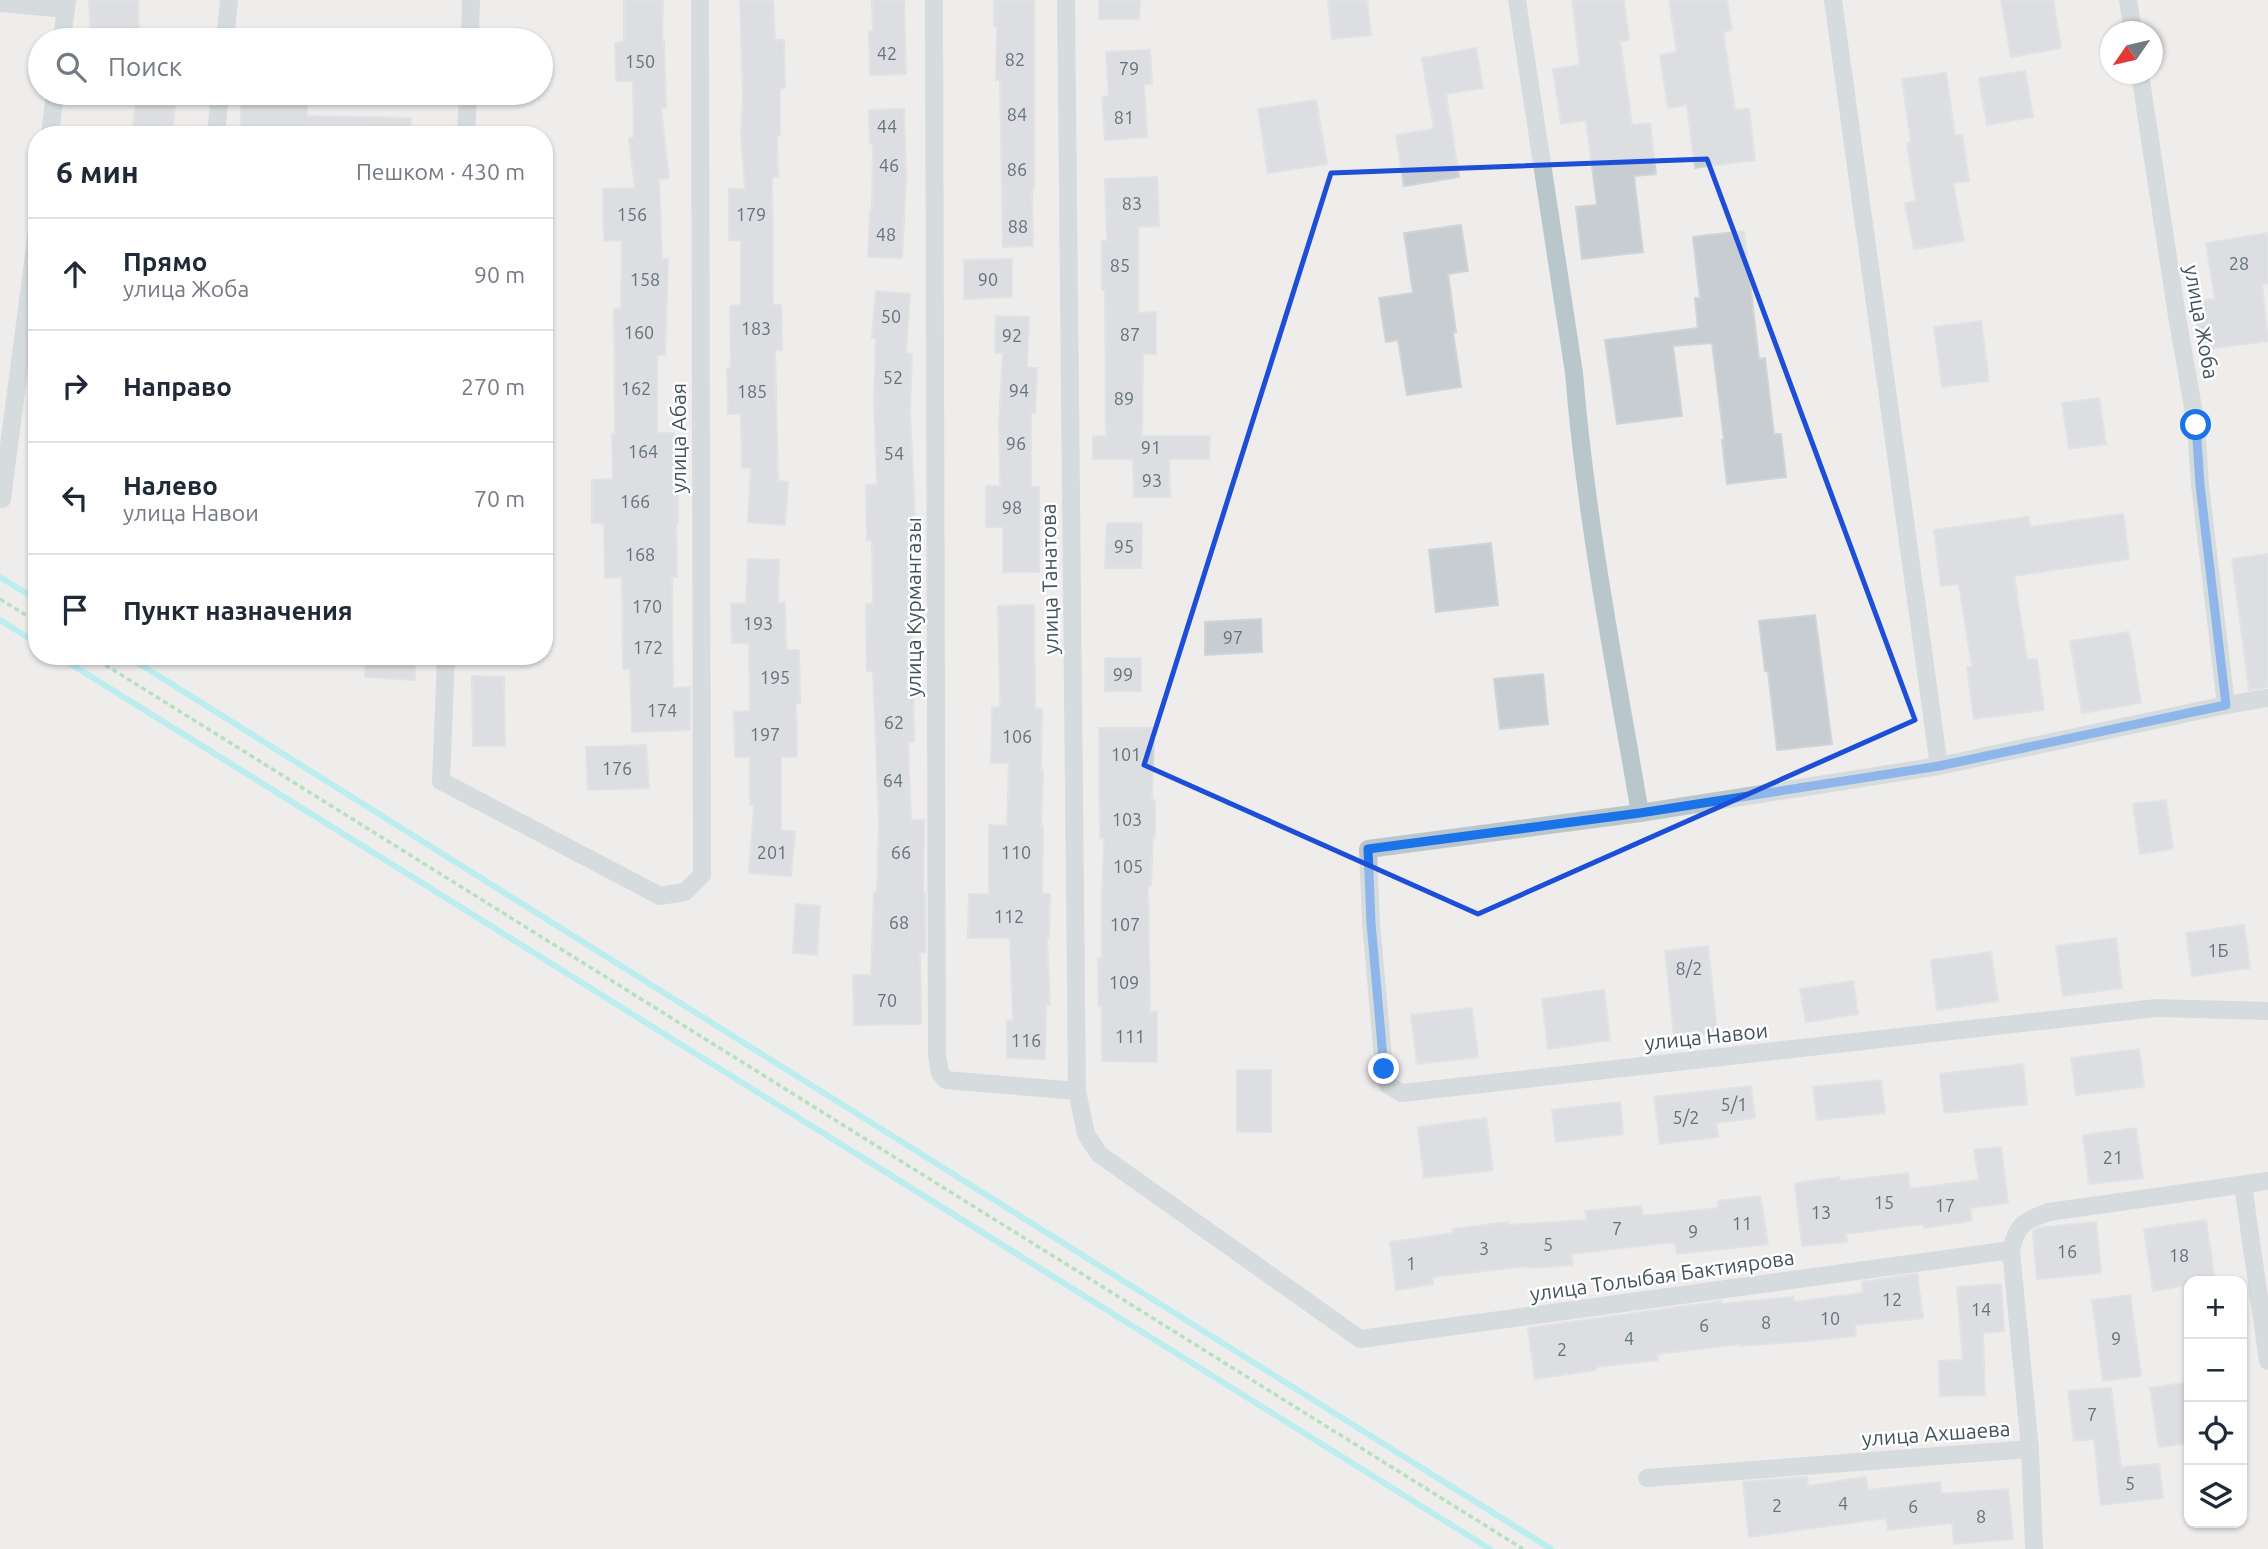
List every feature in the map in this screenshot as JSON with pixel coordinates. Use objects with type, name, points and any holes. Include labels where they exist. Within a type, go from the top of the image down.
[{"type":"street","points":[[226,28],[229,0]]},
{"type":"street","points":[[470,28],[471,0]]},
{"type":"street","name":"улица Абая","points":[[446,665],[441,781],[660,895],[685,892],[702,875],[700,0]]},
{"type":"street","name":"улица Курмангазы","points":[[934,0],[937,1055],[940,1073],[946,1080],[1077,1091]]},
{"type":"street","name":"улица Танатова","points":[[1066,0],[1077,1091],[1086,1134],[1099,1154]]},
{"type":"street","points":[[1517,0],[1574,373],[1578,425],[1599,573],[1640,813],[1939,766],[2268,698]]},
{"type":"street","points":[[1833,0],[1939,766]]},
{"type":"street","points":[[2128,0],[2131,21]]},
{"type":"street","points":[[0,2],[67,4],[64,28]]},
{"type":"street","name":"улица Жоба","points":[[2142,84],[2196,425],[2200,485],[2226,705]]},
{"type":"street","points":[[51,126],[54,105]]},
{"type":"street","points":[[217,126],[219,105]]},
{"type":"street","points":[[466,126],[467,105]]},
{"type":"street","points":[[2,499],[28,301]]},
{"type":"street","name":"улица Навои","points":[[1640,813],[1368,849],[1371,923],[1384,1069],[1388,1085],[1402,1093],[2156,1007],[2268,1011]]},
{"type":"street","name":"улица Толыбая Бактиярова","points":[[1099,1154],[1360,1339],[2011,1250]]},
{"type":"street","points":[[2011,1250],[2015,1233],[2028,1219],[2049,1213],[2268,1181]]},
{"type":"street","points":[[2243,1185],[2268,1361]]},
{"type":"street","name":"улица Ахшаева","points":[[1647,1478],[2030,1448],[2011,1250]]},
{"type":"street","points":[[2030,1448],[2034,1549]]},
{"type":"path","points":[[0,599],[28,616]]},
{"type":"path","points":[[105,665],[1522,1549]]},
{"type":"highlighted area","points":[[1707,159],[1915,720],[1478,914],[1144,765],[1331,173]]},
{"type":"building","points":[[89,0],[138,0],[139,28],[90,28]]},
{"type":"building","points":[[624,0],[663,0],[662,41],[666,108],[661,108],[669,178],[659,179],[662,259],[668,259],[665,355],[657,355],[657,433],[674,433],[678,523],[677,577],[672,577],[673,688],[690,687],[690,730],[632,732],[630,669],[623,669],[622,577],[605,578],[604,523],[592,523],[592,480],[613,479],[614,309],[621,309],[622,240],[604,241],[603,189],[635,188],[629,138],[634,137],[633,81],[616,81],[615,43],[624,42]]},
{"type":"building","points":[[740,0],[773,0],[775,40],[784,40],[785,88],[780,88],[778,177],[772,177],[773,305],[781,305],[782,350],[775,350],[778,481],[788,482],[785,525],[748,522],[751,468],[742,468],[741,414],[728,414],[727,368],[731,368],[730,306],[741,305],[741,240],[729,240],[729,189],[745,189],[741,134],[743,96]]},
{"type":"building","points":[[872,0],[904,0],[906,74],[870,75],[869,31],[873,31]]},
{"type":"building","points":[[994,0],[1034,0],[1033,246],[1003,247],[1000,80],[996,80],[997,26],[994,26]]},
{"type":"building","points":[[1099,0],[1140,0],[1139,19],[1099,19]]},
{"type":"building","points":[[1328,0],[1367,0],[1371,35],[1332,39]]},
{"type":"building","points":[[1572,0],[1624,0],[1629,40],[1620,41],[1632,125],[1650,123],[1656,174],[1634,176],[1643,252],[1582,259],[1576,207],[1597,205],[1586,120],[1561,124],[1553,69],[1580,65]]},
{"type":"building","points":[[1669,0],[1727,0],[1732,30],[1723,32],[1735,110],[1749,109],[1755,160],[1695,168],[1687,105],[1668,108],[1660,55],[1677,52]]},
{"type":"building","points":[[2001,0],[2053,0],[2061,48],[2011,57]]},
{"type":"building","points":[[1476,48],[1483,88],[1446,94],[1459,177],[1404,186],[1396,135],[1434,129],[1422,58]]},
{"type":"building","points":[[1150,50],[1152,84],[1144,84],[1147,137],[1105,140],[1102,97],[1109,96],[1106,52]]},
{"type":"building","points":[[2025,71],[2033,117],[1987,125],[1979,78]]},
{"type":"building","points":[[1946,73],[1955,136],[1962,135],[1969,181],[1953,183],[1964,241],[1914,249],[1905,203],[1916,201],[1907,144],[1911,143],[1902,79]]},
{"type":"building","points":[[1316,100],[1327,164],[1268,173],[1258,109]]},
{"type":"building","points":[[136,105],[175,105],[173,126],[133,126]]},
{"type":"building","points":[[241,105],[307,105],[307,116],[411,118],[411,126],[241,126]]},
{"type":"building","points":[[904,109],[906,177],[902,258],[868,257],[873,143],[870,144],[869,110]]},
{"type":"building","points":[[1157,177],[1159,226],[1138,227],[1138,313],[1156,312],[1156,354],[1143,354],[1142,436],[1210,436],[1209,459],[1169,459],[1170,497],[1134,497],[1133,459],[1093,459],[1093,436],[1106,436],[1105,290],[1102,290],[1102,241],[1107,241],[1105,179]]},
{"type":"building","points":[[1461,225],[1468,271],[1448,274],[1461,387],[1407,395],[1398,340],[1386,342],[1379,298],[1413,293],[1404,233]]},
{"type":"building","points":[[1744,231],[1759,359],[1765,358],[1774,434],[1781,434],[1786,477],[1727,484],[1712,343],[1673,346],[1682,416],[1617,424],[1605,340],[1698,328],[1695,298],[1700,298],[1693,237]]},
{"type":"building","points":[[2268,233],[2268,283],[2262,284],[2268,341],[2201,350],[2194,301],[2215,299],[2206,243]]},
{"type":"building","points":[[1012,259],[1012,297],[964,299],[964,260]]},
{"type":"building","points":[[876,291],[910,294],[906,353],[912,354],[910,413],[916,539],[911,539],[914,742],[908,742],[911,820],[924,820],[925,952],[920,952],[921,1024],[854,1025],[853,975],[871,975],[874,892],[877,892],[879,821],[873,671],[867,671],[866,604],[873,604],[872,540],[867,540],[866,485],[877,485],[874,399],[876,338],[872,338]]},
{"type":"building","points":[[996,316],[1029,317],[1027,368],[1037,368],[1035,413],[1031,413],[1031,487],[1039,487],[1039,572],[1003,572],[1003,527],[986,527],[986,486],[1000,486],[999,423],[1003,353],[995,353]]},
{"type":"building","points":[[1981,321],[1989,381],[1942,387],[1934,327]]},
{"type":"building","points":[[2099,398],[2106,444],[2069,449],[2062,403]]},
{"type":"building","points":[[2123,514],[2129,559],[2014,576],[2027,660],[2037,659],[2044,710],[1974,719],[1967,667],[1972,667],[1959,584],[1941,586],[1934,530],[2029,517],[2030,527]]},
{"type":"building","points":[[1107,523],[1142,523],[1141,568],[1105,568]]},
{"type":"building","points":[[1491,543],[1498,605],[1436,612],[1429,550]]},
{"type":"building","points":[[2268,554],[2268,687],[2249,690],[2232,559]]},
{"type":"building","points":[[748,559],[779,560],[778,603],[785,602],[786,650],[799,650],[797,757],[781,757],[781,830],[795,832],[791,876],[749,873],[754,805],[750,805],[750,757],[735,757],[734,712],[750,711],[749,643],[732,643],[731,604],[746,603]]},
{"type":"building","points":[[1034,605],[1035,709],[1042,709],[1042,894],[1050,894],[1047,938],[1050,1005],[1046,1005],[1045,1059],[1007,1058],[1007,1021],[1013,1021],[1010,938],[968,938],[969,894],[989,894],[989,825],[1007,826],[1009,763],[991,763],[992,707],[1000,707],[998,606]]},
{"type":"building","points":[[1815,615],[1832,744],[1777,750],[1759,621]]},
{"type":"building","points":[[1261,619],[1262,652],[1205,655],[1205,622]]},
{"type":"building","points":[[2129,632],[2141,703],[2082,713],[2070,641]]},
{"type":"building","points":[[1105,658],[1141,658],[1141,691],[1105,691]]},
{"type":"building","points":[[366,665],[415,665],[415,680],[365,677]]},
{"type":"building","points":[[1543,674],[1548,724],[1500,729],[1494,679]]},
{"type":"building","points":[[472,676],[504,677],[505,746],[473,746]]},
{"type":"building","points":[[1099,728],[1154,728],[1152,800],[1155,800],[1155,837],[1151,886],[1148,886],[1150,1012],[1157,1012],[1157,1062],[1102,1061],[1102,1006],[1099,1006],[1098,958],[1102,958],[1104,838],[1100,838]]},
{"type":"building","points":[[646,745],[649,788],[588,790],[586,747]]},
{"type":"building","points":[[2166,800],[2173,849],[2140,854],[2133,804]]},
{"type":"building","points":[[796,904],[820,906],[817,955],[793,953]]},
{"type":"building","points":[[2244,925],[2250,968],[2192,976],[2186,933]]},
{"type":"building","points":[[2116,938],[2122,988],[2063,996],[2056,946]]},
{"type":"building","points":[[1708,946],[1717,1032],[1674,1036],[1665,951]]},
{"type":"building","points":[[1991,952],[1998,1001],[1937,1010],[1931,960]]},
{"type":"building","points":[[1853,981],[1858,1014],[1806,1022],[1800,989]]},
{"type":"building","points":[[1604,990],[1610,1040],[1548,1049],[1542,999]]},
{"type":"building","points":[[1472,1008],[1478,1057],[1417,1064],[1411,1015]]},
{"type":"building","points":[[2139,1049],[2144,1087],[2076,1095],[2071,1058]]},
{"type":"building","points":[[2023,1064],[2027,1104],[1944,1113],[1940,1074]]},
{"type":"building","points":[[1237,1070],[1271,1070],[1271,1132],[1237,1132]]},
{"type":"building","points":[[1881,1080],[1885,1113],[1817,1120],[1813,1087]]},
{"type":"building","points":[[1751,1086],[1755,1118],[1716,1123],[1718,1137],[1660,1144],[1654,1097]]},
{"type":"building","points":[[1620,1102],[1623,1134],[1556,1142],[1552,1110]]},
{"type":"building","points":[[1486,1118],[1493,1170],[1424,1178],[1418,1127]]},
{"type":"building","points":[[2136,1128],[2143,1178],[2089,1184],[2083,1135]]},
{"type":"building","points":[[2001,1147],[2008,1203],[1970,1208],[1972,1221],[1846,1234],[1847,1242],[1802,1246],[1795,1183],[1908,1173],[1910,1189],[1979,1180],[1974,1150]]},
{"type":"building","points":[[1760,1196],[1768,1244],[1677,1254],[1675,1242],[1571,1254],[1573,1265],[1528,1266],[1432,1277],[1433,1284],[1396,1290],[1390,1242],[1454,1233],[1453,1229],[1508,1222],[1508,1225],[1587,1220],[1585,1211],[1641,1206],[1643,1216],[1718,1208],[1718,1201]]},
{"type":"building","points":[[2206,1220],[2214,1276],[2184,1276],[2184,1286],[2153,1291],[2144,1229]]},
{"type":"building","points":[[2096,1222],[2101,1273],[2037,1279],[2033,1231],[2038,1228]]},
{"type":"building","points":[[1917,1274],[1923,1318],[1855,1325],[1856,1336],[1740,1344],[1657,1354],[1658,1360],[1596,1367],[1596,1370],[1535,1379],[1528,1328],[1721,1301],[1722,1304],[1793,1297],[1794,1302],[1863,1293],[1862,1282]]},
{"type":"building","points":[[2001,1284],[2004,1331],[1983,1333],[1985,1395],[1940,1396],[1939,1361],[1963,1360],[1957,1287]]},
{"type":"building","points":[[2130,1295],[2141,1376],[2103,1381],[2092,1300]]},
{"type":"building","points":[[2184,1383],[2184,1444],[2159,1447],[2150,1388]]},
{"type":"building","points":[[2111,1388],[2121,1467],[2159,1464],[2163,1498],[2101,1505],[2094,1439],[2074,1441],[2068,1391]]},
{"type":"building","points":[[1807,1477],[1808,1486],[1866,1477],[1868,1490],[1940,1482],[1941,1494],[2008,1489],[2013,1539],[1954,1544],[1952,1523],[1888,1530],[1886,1518],[1749,1537],[1743,1482]]},
{"type":"waterway","points":[[0,577],[28,594]]},
{"type":"waterway","points":[[0,620],[28,637]]},
{"type":"waterway","points":[[72,665],[1490,1549]]},
{"type":"waterway","points":[[141,665],[1551,1549]]},
{"type":"route","points":[[1384,1069],[1371,923],[1368,849],[1640,813],[1939,766],[2226,705],[2200,485],[2196,425]]}]
